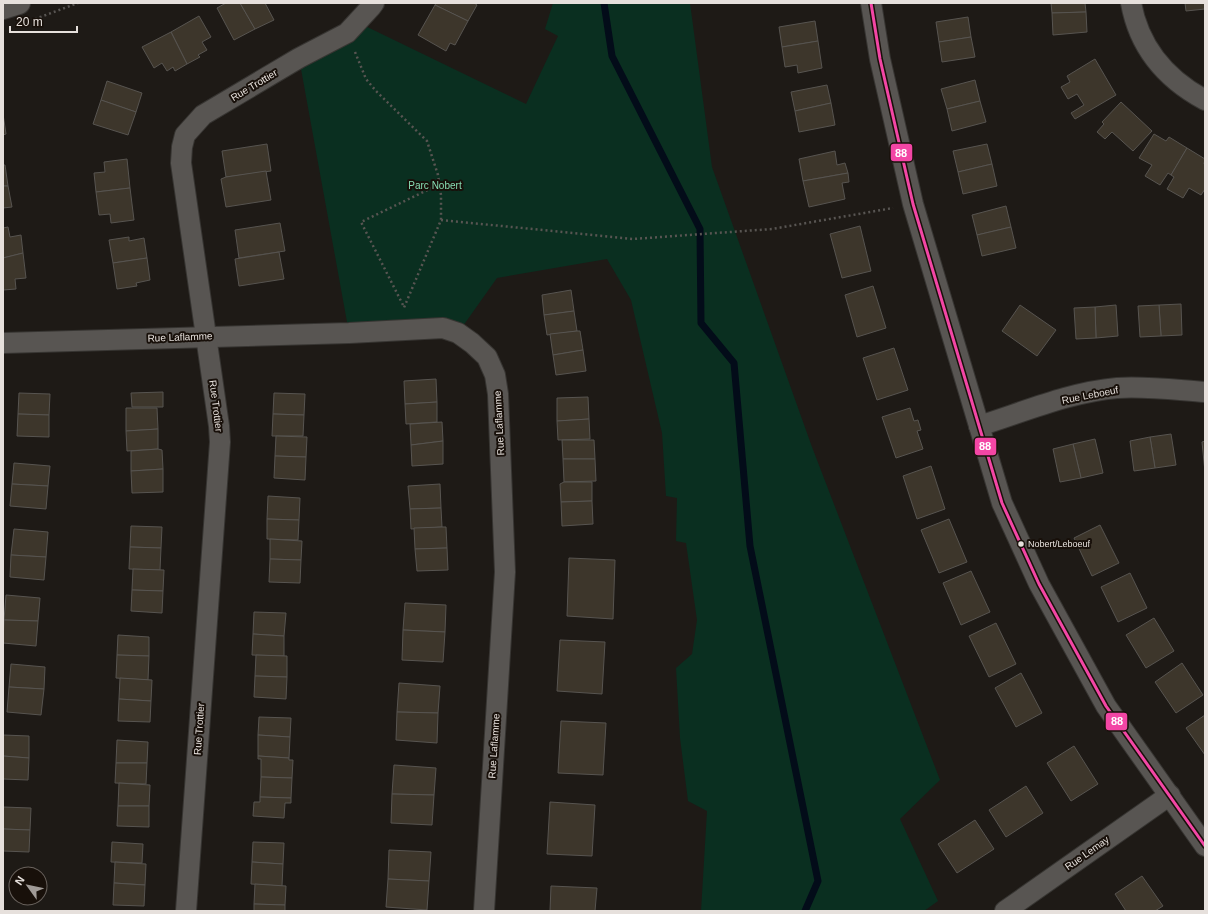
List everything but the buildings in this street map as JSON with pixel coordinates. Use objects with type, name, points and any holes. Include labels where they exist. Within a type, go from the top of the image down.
[{"type":"street","points":[[3,8],[19,3]]},
{"type":"street","name":"Rue Trottier","points":[[186,911],[220,442],[219,426],[181,164],[182,148],[185,135],[203,115],[346,33],[374,3]]},
{"type":"street","points":[[871,3],[880,59],[913,204],[1002,503],[1040,584],[1106,706],[1205,846]]},
{"type":"street","points":[[1131,3],[1139,32],[1160,66],[1175,81],[1193,94],[1205,100]]},
{"type":"street","name":"Rue Laflamme","points":[[3,343],[401,331],[443,328],[458,333],[472,343],[487,357],[495,375],[498,394],[505,572],[484,911]]},
{"type":"street","name":"Rue Leboeuf","points":[[979,426],[1066,398],[1117,388],[1148,387],[1205,392]]},
{"type":"street","name":"Rue Lemay","points":[[1005,911],[1170,796]]},
{"type":"path","points":[[33,19],[78,3]]},
{"type":"path","points":[[346,33],[366,79],[376,91],[427,141],[440,184],[441,220],[403,305],[401,331]]},
{"type":"path","points":[[403,305],[361,222],[440,184]]},
{"type":"path","points":[[441,220],[633,239],[772,229],[913,204]]},
{"type":"green space","name":"Parc Nobert","points":[[553,3],[690,3],[712,167],[812,447],[940,780],[900,819],[938,901],[924,911],[701,911],[707,811],[688,801],[680,738],[676,668],[692,654],[697,620],[686,543],[676,541],[677,498],[666,496],[662,433],[631,300],[607,259],[497,278],[458,333],[349,333],[299,58],[357,22],[526,104],[558,36],[545,29]]},
{"type":"waterway","points":[[604,3],[612,56],[700,229],[701,323],[734,363],[750,546],[818,881],[805,911]]},
{"type":"transit line","name":"88","points":[[871,3],[880,59],[913,204],[1002,503],[1039,584],[1106,706],[1205,846]]},
{"type":"place","name":"Nobert/Leboeuf","points":[[1021,544]]}]
